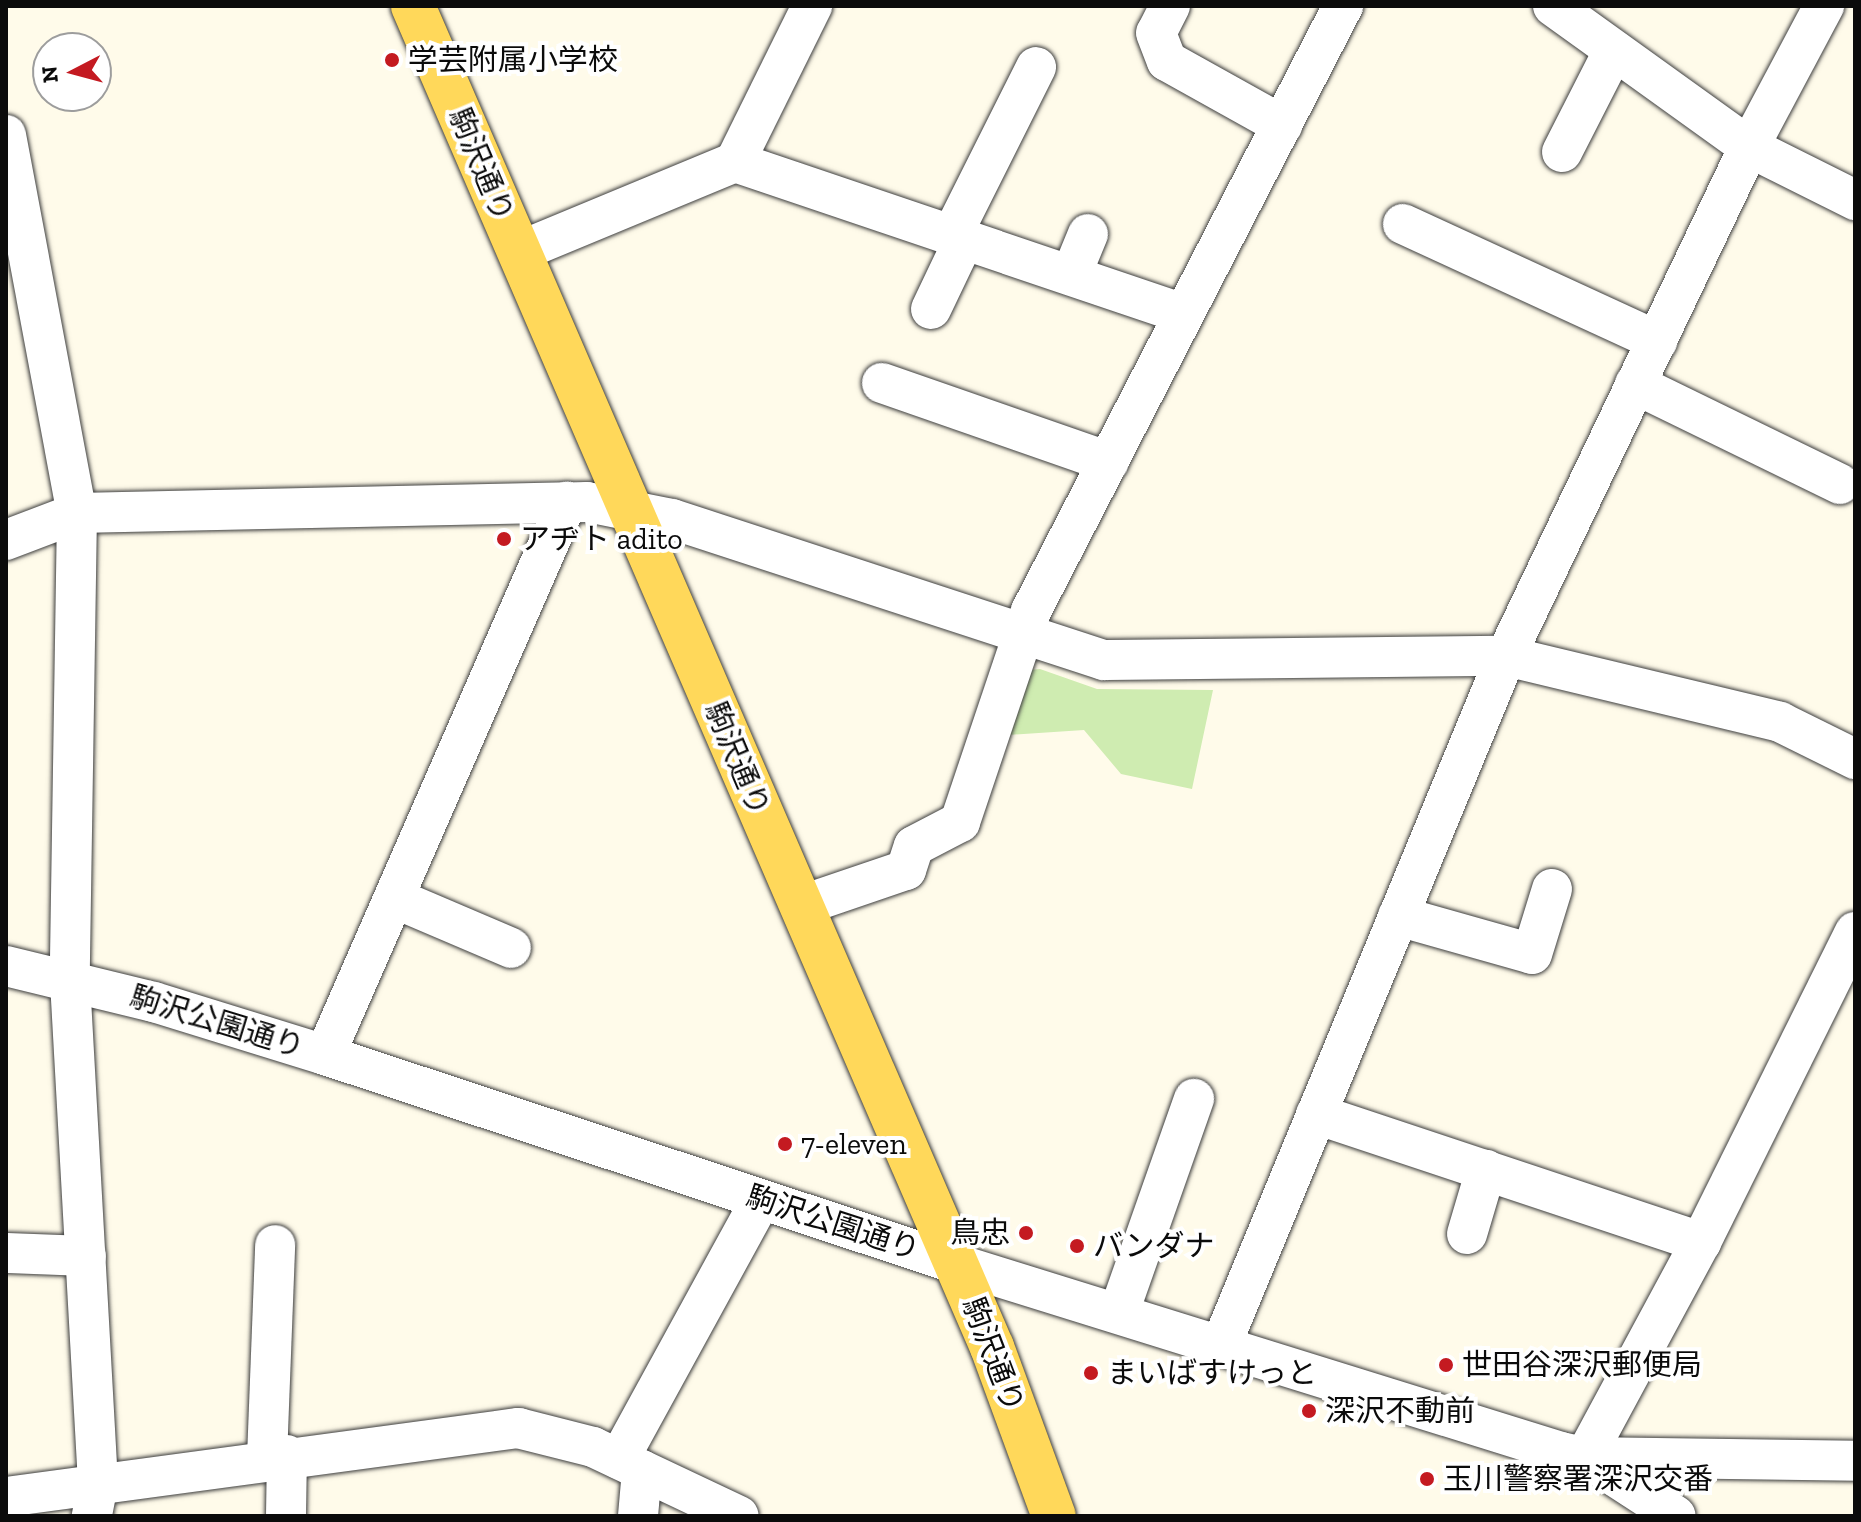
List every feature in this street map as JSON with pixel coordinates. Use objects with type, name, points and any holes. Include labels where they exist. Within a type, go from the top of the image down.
[{"type":"main road","name":"駒沢通り","points":[[413,6],[957,1264],[1054,1516]]},
{"type":"street","points":[[518,252],[735,162],[812,6]]},
{"type":"street","points":[[1170,6],[1156,33],[1167,61],[1282,125]]},
{"type":"street","points":[[800,906],[906,870],[914,846],[960,822],[1023,633],[1182,313],[1343,6]]},
{"type":"street","points":[[1553,6],[1599,29],[1749,147],[1855,200]]},
{"type":"street","points":[[1222,1343],[1506,656],[1749,147],[1824,6]]},
{"type":"street","points":[[1562,152],[1599,29]]},
{"type":"street","points":[[931,309],[957,239],[1036,67]]},
{"type":"street","points":[[6,135],[18,263],[77,513],[70,981],[86,1256],[95,1500]]},
{"type":"street","points":[[735,162],[957,239],[1072,273],[1182,313]]},
{"type":"street","points":[[1403,224],[1657,341]]},
{"type":"street","points":[[1072,273],[1088,234]]},
{"type":"street","points":[[882,383],[1109,462]]},
{"type":"street","points":[[1635,384],[1797,481],[1840,484]]},
{"type":"street","points":[[325,1055],[567,502]]},
{"type":"street","points":[[6,540],[77,513],[567,502],[672,519],[1104,660],[1506,656],[1780,722],[1855,759]]},
{"type":"street","points":[[1398,916],[1532,954],[1552,889]]},
{"type":"street","points":[[394,898],[511,948]]},
{"type":"street","points":[[1676,1516],[1585,1457],[1701,1242],[1855,932]]},
{"type":"street","name":"駒沢公園通り","points":[[6,966],[70,981],[325,1055],[957,1264],[1222,1343],[1372,1396],[1585,1457],[1855,1461]]},
{"type":"street","points":[[1119,1312],[1194,1099]]},
{"type":"street","points":[[1316,1114],[1701,1242]]},
{"type":"street","points":[[1467,1234],[1486,1170]]},
{"type":"street","points":[[638,1516],[630,1464],[761,1200]]},
{"type":"street","points":[[275,1245],[277,1457],[286,1516]]},
{"type":"street","points":[[6,1253],[86,1256]]},
{"type":"street","points":[[6,1497],[95,1500],[277,1457],[518,1428],[630,1464],[739,1516]]},
{"type":"green space","points":[[1040,669],[1097,689],[1213,690],[1192,789],[1121,774],[1084,730],[1008,735],[1029,670]]},
{"type":"place","name":"学芸附属小学校","points":[[392,60]]},
{"type":"place","name":"アヂト adito","points":[[504,539]]},
{"type":"place","name":"7-eleven","points":[[785,1144]]},
{"type":"place","name":"鳥忠","points":[[1026,1233]]},
{"type":"place","name":"バンダナ","points":[[1077,1246]]},
{"type":"place","name":"世田谷深沢郵便局","points":[[1446,1365]]},
{"type":"place","name":"まいばすけっと","points":[[1091,1373]]},
{"type":"place","name":"深沢不動前","points":[[1309,1411]]},
{"type":"place","name":"玉川警察署深沢交番","points":[[1427,1479]]}]
